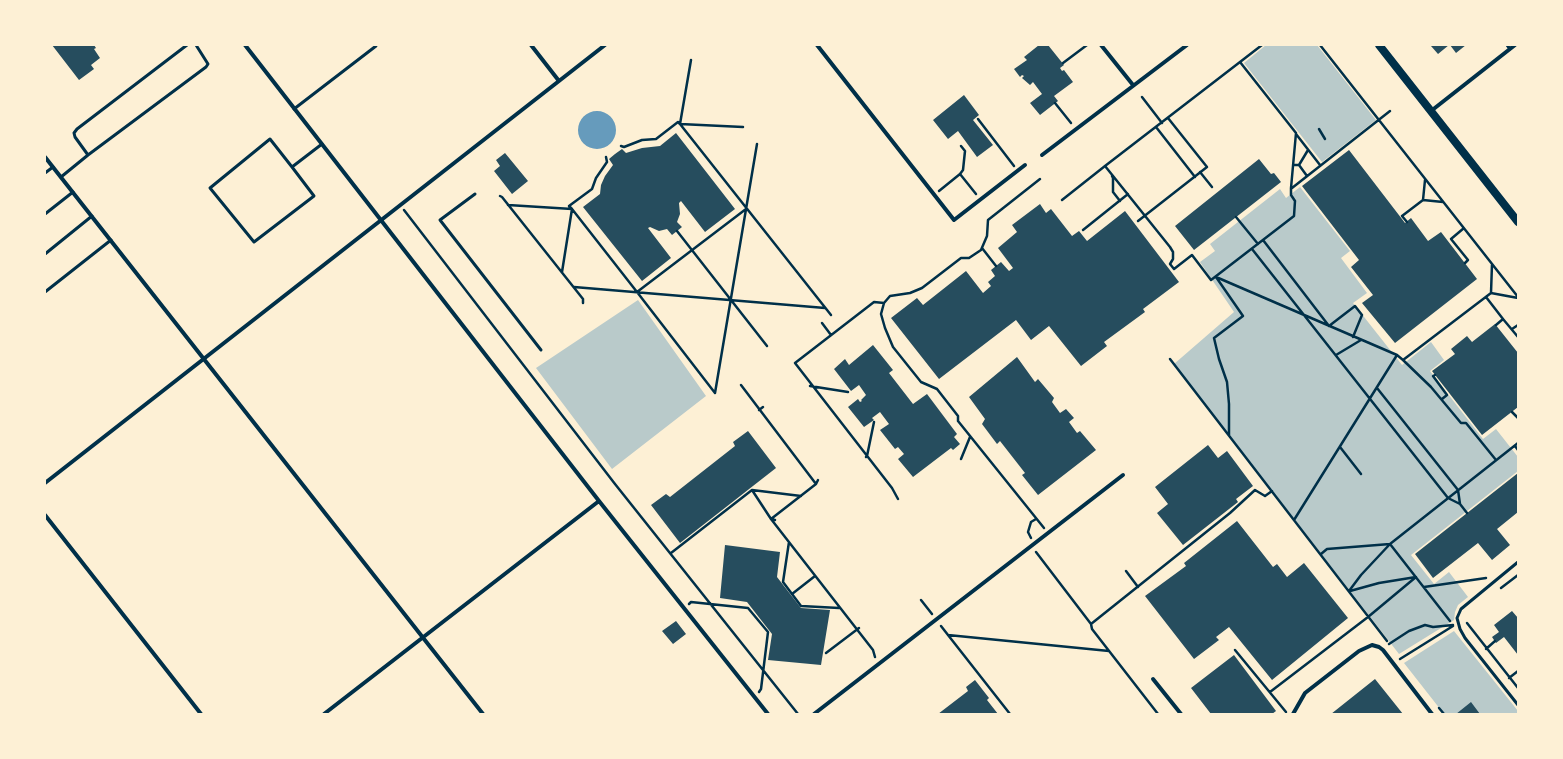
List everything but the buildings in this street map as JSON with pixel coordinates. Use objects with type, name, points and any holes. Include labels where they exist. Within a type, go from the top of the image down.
[{"type":"main road","points":[[1379,45],[1518,222]]},
{"type":"street","points":[[245,45],[599,501],[768,714]]},
{"type":"street","points":[[531,45],[559,81]]},
{"type":"street","points":[[45,483],[605,45]]},
{"type":"street","points":[[817,45],[954,220],[1026,165]]},
{"type":"street","points":[[1101,45],[1133,85]]},
{"type":"street","points":[[1042,155],[1187,45]]},
{"type":"street","points":[[1431,111],[1508,47],[1515,45]]},
{"type":"street","points":[[45,156],[484,714]]},
{"type":"street","points":[[814,714],[1123,475]]},
{"type":"street","points":[[324,714],[599,501]]},
{"type":"street","points":[[45,515],[201,714]]},
{"type":"street","points":[[1293,714],[1305,693],[1359,651],[1374,645],[1383,650],[1432,714]]},
{"type":"street","points":[[1153,679],[1181,714]]},
{"type":"lane","points":[[88,155],[75,136],[74,133],[77,129],[187,45]]},
{"type":"lane","points":[[61,177],[88,155],[206,67],[208,64],[196,45]]},
{"type":"lane","points":[[294,108],[376,46]]},
{"type":"lane","points":[[270,139],[292,167],[314,196],[254,242],[210,188],[270,139]]},
{"type":"lane","points":[[292,167],[322,144]]},
{"type":"lane","points":[[45,173],[53,167]]},
{"type":"lane","points":[[45,214],[73,192]]},
{"type":"lane","points":[[475,194],[440,220],[541,350]]},
{"type":"lane","points":[[45,254],[92,216]]},
{"type":"lane","points":[[45,292],[111,240]]},
{"type":"lane","points":[[1518,562],[1460,609],[1457,622],[1465,638],[1518,704]]},
{"type":"path","points":[[1063,64],[1087,45]]},
{"type":"path","points":[[1062,200],[1262,45]]},
{"type":"path","points":[[1320,45],[1518,297]]},
{"type":"path","points":[[691,60],[680,124],[831,315]]},
{"type":"path","points":[[1240,62],[1272,101],[1308,150],[1321,163]]},
{"type":"path","points":[[1142,97],[1162,122]]},
{"type":"path","points":[[1055,103],[1071,123]]},
{"type":"path","points":[[1291,188],[1321,163],[1390,111]]},
{"type":"path","points":[[1138,221],[1207,167],[1168,118]]},
{"type":"path","points":[[978,119],[1018,171]]},
{"type":"path","points":[[621,146],[624,147],[642,140],[656,139],[678,122],[680,124],[743,127]]},
{"type":"path","points":[[1156,127],[1195,177]]},
{"type":"path","points":[[1319,129],[1325,139]]},
{"type":"path","points":[[1105,166],[1170,247],[1173,252],[1173,259],[1170,264],[1174,269],[1192,255],[1211,280],[1294,216],[1295,201],[1291,194],[1291,188],[1296,133]]},
{"type":"path","points":[[606,157],[607,162],[596,178],[592,189],[569,206],[715,393],[757,144]]},
{"type":"path","points":[[934,195],[963,170],[965,150],[961,146]]},
{"type":"path","points":[[1299,165],[1308,150]]},
{"type":"path","points":[[1293,165],[1299,165]]},
{"type":"path","points":[[1299,165],[1307,176]]},
{"type":"path","points":[[1105,166],[1113,178],[1113,192],[1120,201]]},
{"type":"path","points":[[1200,172],[1212,187]]},
{"type":"path","points":[[960,174],[980,199]]},
{"type":"path","points":[[1423,200],[1425,179]]},
{"type":"path","points":[[1038,180],[988,220],[987,236],[982,248],[976,255],[969,258],[961,258],[922,288],[910,293],[890,296],[884,303],[882,314],[885,328],[893,346],[921,382],[937,389],[958,416],[958,421],[1048,533]]},
{"type":"path","points":[[1083,230],[1128,194]]},
{"type":"path","points":[[500,196],[583,299],[583,303]]},
{"type":"path","points":[[1407,222],[1402,216],[1423,200],[1443,202]]},
{"type":"path","points":[[508,205],[572,209]]},
{"type":"path","points":[[400,206],[615,484],[798,714]]},
{"type":"path","points":[[562,273],[572,209]]},
{"type":"path","points":[[637,292],[746,209]]},
{"type":"path","points":[[1236,217],[1258,244]]},
{"type":"path","points":[[1464,228],[1451,239],[1468,260],[1464,263]]},
{"type":"path","points":[[676,231],[767,346]]},
{"type":"path","points":[[1264,240],[1328,326]]},
{"type":"path","points":[[982,248],[996,266]]},
{"type":"path","points":[[1252,249],[1448,498],[1460,504],[1467,513]]},
{"type":"path","points":[[1491,293],[1492,264]]},
{"type":"path","points":[[1216,277],[1397,356],[1403,360],[1442,399],[1461,423],[1466,423],[1496,460]]},
{"type":"path","points":[[1216,277],[1243,316],[1214,338],[1227,382],[1230,423],[1229,435]]},
{"type":"path","points":[[574,288],[825,308]]},
{"type":"path","points":[[1403,360],[1491,293],[1518,297]]},
{"type":"path","points":[[1486,297],[1518,337]]},
{"type":"path","points":[[884,303],[874,302],[795,363],[866,457],[892,488],[898,499]]},
{"type":"path","points":[[1328,326],[1355,306],[1362,315],[1353,337]]},
{"type":"path","points":[[1496,325],[1503,319]]},
{"type":"path","points":[[822,322],[831,335]]},
{"type":"path","points":[[1512,330],[1518,325]]},
{"type":"path","points":[[1336,355],[1361,340]]},
{"type":"path","points":[[1294,520],[1397,356]]},
{"type":"path","points":[[1170,359],[1350,591],[1392,649]]},
{"type":"path","points":[[1435,374],[1433,376],[1447,395],[1442,399]]},
{"type":"path","points":[[741,385],[816,484]]},
{"type":"path","points":[[810,386],[848,392]]},
{"type":"path","points":[[1377,388],[1458,490],[1460,504]]},
{"type":"path","points":[[759,410],[762,407]]},
{"type":"path","points":[[1512,412],[1518,418]]},
{"type":"path","points":[[866,457],[874,422]]},
{"type":"path","points":[[961,459],[970,436]]},
{"type":"path","points":[[1350,591],[1361,575],[1390,544],[1518,443]]},
{"type":"path","points":[[1515,446],[1518,450]]},
{"type":"path","points":[[1340,447],[1361,474]]},
{"type":"path","points":[[771,519],[816,484],[818,480]]},
{"type":"path","points":[[671,553],[752,490],[801,496]]},
{"type":"path","points":[[752,490],[771,519],[858,629],[873,650],[878,664]]},
{"type":"path","points":[[1091,624],[1230,513],[1255,490],[1265,496],[1272,491]]},
{"type":"path","points":[[771,519],[775,520]]},
{"type":"path","points":[[1036,519],[1031,522],[1028,532],[1038,555],[1091,624],[1092,629],[1158,714]]},
{"type":"path","points":[[789,542],[783,582],[801,606],[840,608]]},
{"type":"path","points":[[1321,554],[1327,548],[1390,544]]},
{"type":"path","points":[[1390,544],[1453,625]]},
{"type":"path","points":[[1126,571],[1138,587]]},
{"type":"path","points":[[1424,587],[1502,575]]},
{"type":"path","points":[[792,594],[815,576]]},
{"type":"path","points":[[1498,590],[1517,576]]},
{"type":"path","points":[[1350,591],[1379,583],[1416,577]]},
{"type":"path","points":[[1270,692],[1368,617],[1416,577]]},
{"type":"path","points":[[684,608],[691,602],[748,608],[768,632],[761,689],[754,697]]},
{"type":"path","points":[[1400,659],[1463,618],[1518,688]]},
{"type":"path","points":[[1388,644],[1409,631],[1425,625],[1433,627],[1453,625]]},
{"type":"path","points":[[826,653],[858,629]]},
{"type":"path","points":[[1010,714],[948,635],[1109,651]]},
{"type":"path","points":[[1478,655],[1495,642]]},
{"type":"path","points":[[1235,650],[1288,714]]},
{"type":"path","points":[[1396,654],[1404,663]]},
{"type":"path","points":[[1502,684],[1518,671]]},
{"type":"path","points":[[1435,703],[1444,714]]},
{"type":"shaded area","points":[[1266,45],[1317,45],[1376,120],[1322,162],[1244,63]]},
{"type":"shaded area","points":[[1300,187],[1350,251],[1341,258],[1367,293],[1353,303],[1402,365],[1431,342],[1444,360],[1430,371],[1483,439],[1496,429],[1518,457],[1518,471],[1411,555],[1434,584],[1449,572],[1468,597],[1458,605],[1454,620],[1399,654],[1174,364],[1234,312],[1200,262],[1215,251],[1210,244],[1280,189],[1286,198]]},
{"type":"shaded area","points":[[638,300],[706,396],[612,469],[536,368]]},
{"type":"shaded area","points":[[1454,631],[1518,711],[1518,714],[1444,714],[1404,663]]},
{"type":"water","points":[[597,111],[607,114],[613,120],[616,130],[613,140],[607,146],[597,149],[587,146],[581,140],[578,130],[581,120],[587,114]]}]
